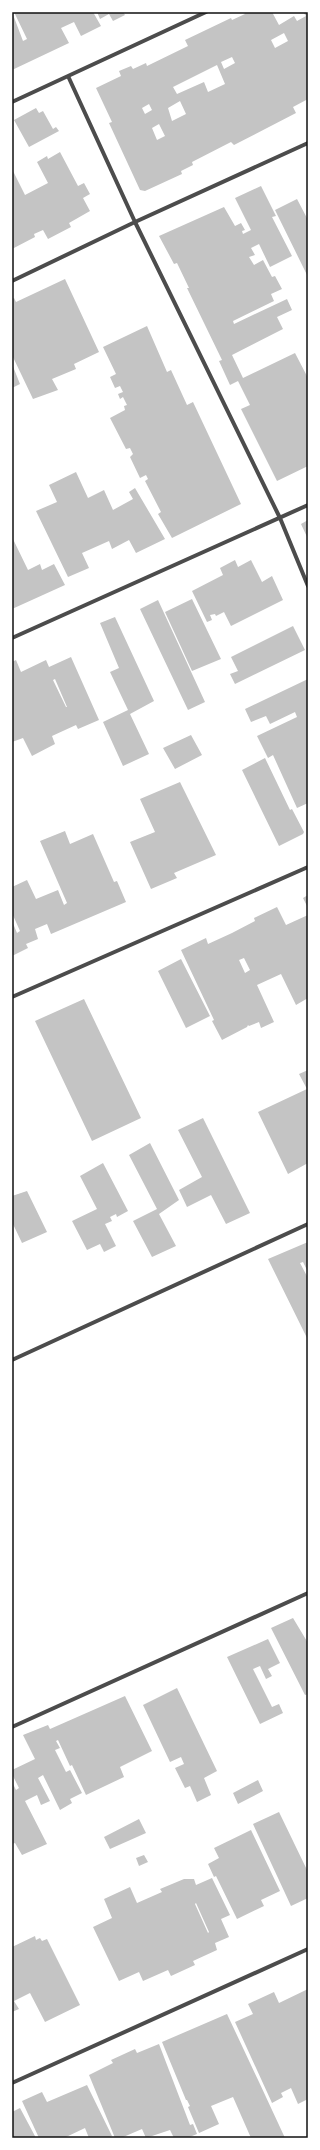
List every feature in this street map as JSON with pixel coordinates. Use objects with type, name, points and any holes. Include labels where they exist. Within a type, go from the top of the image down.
[{"type":"street","points":[[12,102],[206,12]]},
{"type":"street","points":[[68,76],[135,222],[280,518],[308,586]]},
{"type":"street","points":[[12,281],[135,222],[308,144]]},
{"type":"street","points":[[12,638],[308,505]]},
{"type":"street","points":[[12,997],[308,867]]},
{"type":"street","points":[[12,1360],[308,1224]]},
{"type":"street","points":[[12,1727],[308,1593]]},
{"type":"street","points":[[12,2083],[308,1949]]},
{"type":"building","points":[[12,12],[23,41],[27,39],[14,12],[93,12],[101,26],[81,36],[74,22],[61,28],[69,43],[12,70]]},
{"type":"building","points":[[97,12],[123,12],[125,15],[113,21],[109,14],[100,19]]},
{"type":"building","points":[[243,12],[272,12],[279,25],[294,16],[297,21],[306,16],[303,12],[308,12],[308,99],[293,107],[296,113],[234,145],[231,142],[192,162],[193,165],[181,171],[182,174],[145,191],[140,190],[109,123],[112,122],[96,88],[121,76],[119,71],[131,66],[133,69],[146,63],[147,66],[188,46],[185,40],[231,18],[232,20],[245,14]],"holes":[[[284,33],[288,41],[275,48],[271,40]],[[232,57],[235,63],[224,69],[221,62]],[[217,65],[225,84],[208,92],[204,82],[177,94],[173,87]],[[180,101],[186,114],[172,121],[168,108]],[[149,104],[152,110],[145,114],[142,108]],[[159,124],[165,136],[157,140],[152,128]]]},
{"type":"building","points":[[36,108],[39,113],[43,111],[53,129],[56,127],[59,131],[29,147],[14,120]]},
{"type":"building","points":[[60,152],[78,186],[84,183],[90,194],[83,198],[90,211],[69,223],[71,227],[48,239],[43,230],[34,234],[35,237],[12,249],[12,169],[25,195],[48,183],[37,162],[47,156],[48,159]]},
{"type":"building","points":[[261,186],[276,216],[272,217],[292,256],[270,267],[259,244],[251,248],[255,255],[249,257],[254,265],[263,260],[272,277],[275,276],[282,289],[271,294],[274,301],[233,321],[234,324],[287,299],[292,310],[277,317],[283,329],[232,355],[243,378],[295,353],[308,378],[308,466],[277,481],[241,409],[250,405],[238,381],[230,385],[219,361],[222,360],[187,288],[189,288],[177,263],[174,264],[159,236],[224,207],[235,226],[241,223],[245,230],[242,231],[243,234],[251,230],[235,198]]},
{"type":"building","points":[[297,199],[308,220],[308,277],[275,210]]},
{"type":"building","points":[[65,279],[99,352],[74,364],[76,369],[52,379],[58,390],[33,399],[12,355],[12,299],[14,298],[16,302]]},
{"type":"building","points":[[147,326],[167,372],[171,370],[187,405],[193,402],[241,504],[172,538],[158,514],[161,512],[145,481],[148,479],[146,475],[140,478],[130,457],[133,454],[130,448],[126,449],[110,418],[125,410],[124,406],[127,405],[123,397],[120,399],[118,394],[123,392],[120,386],[115,388],[110,377],[116,374],[103,347]]},
{"type":"building","points":[[12,364],[20,384],[12,388]]},
{"type":"building","points":[[76,472],[88,498],[104,490],[113,510],[133,499],[129,492],[135,488],[165,539],[136,553],[129,540],[112,549],[109,541],[82,553],[89,568],[68,577],[36,511],[57,502],[49,485]]},
{"type":"building","points":[[308,520],[308,539],[301,524]]},
{"type":"building","points":[[12,537],[28,570],[40,564],[42,570],[54,564],[65,585],[12,609]]},
{"type":"building","points":[[235,560],[238,567],[251,560],[262,582],[272,576],[283,600],[231,626],[224,612],[216,616],[215,614],[210,615],[212,620],[207,622],[192,591],[223,575],[220,568]]},
{"type":"building","points":[[192,599],[221,659],[192,671],[165,612]]},
{"type":"building","points":[[158,600],[205,702],[188,710],[140,609]]},
{"type":"building","points":[[115,617],[154,701],[130,714],[149,754],[123,766],[103,722],[128,710],[110,672],[119,668],[100,623]]},
{"type":"building","points":[[293,626],[305,650],[235,684],[230,674],[238,671],[231,657]]},
{"type":"building","points":[[71,657],[99,720],[78,729],[76,725],[52,736],[55,744],[32,756],[23,738],[12,742],[12,662],[16,660],[21,672],[46,660],[49,667]],"holes":[[[55,679],[67,707],[53,680]]]},
{"type":"building","points":[[308,679],[308,803],[297,808],[273,755],[268,758],[257,736],[297,717],[295,712],[270,724],[266,716],[251,722],[245,709]]},
{"type":"building","points":[[191,735],[202,755],[175,769],[163,748]]},
{"type":"building","points":[[265,758],[290,810],[292,809],[304,832],[303,834],[279,846],[242,770]]},
{"type":"building","points":[[180,782],[216,855],[174,873],[177,878],[151,889],[130,842],[155,832],[140,799]]},
{"type":"building","points":[[65,831],[70,844],[93,834],[114,882],[117,881],[126,902],[51,934],[47,924],[35,929],[38,939],[26,944],[28,948],[12,956],[12,921],[17,933],[20,931],[12,913],[12,887],[27,880],[36,899],[58,890],[64,905],[67,903],[40,841]]},
{"type":"building","points":[[308,895],[308,908],[303,898]]},
{"type":"building","points":[[277,907],[286,925],[308,915],[308,998],[296,1005],[281,974],[257,985],[274,1022],[261,1028],[259,1022],[249,1026],[248,1025],[247,1027],[222,1040],[212,1021],[214,1020],[181,950],[206,938],[208,944],[255,921],[254,918]],"holes":[[[244,958],[250,970],[245,973],[239,960]]]},
{"type":"building","points":[[181,959],[210,1016],[186,1028],[158,971]]},
{"type":"building","points":[[84,999],[141,1118],[92,1141],[35,1021]]},
{"type":"building","points":[[308,1070],[308,1163],[288,1174],[258,1112],[307,1089],[299,1074]]},
{"type":"building","points":[[203,1118],[250,1213],[226,1224],[211,1195],[187,1207],[179,1190],[202,1177],[178,1130]]},
{"type":"building","points":[[150,1143],[179,1200],[159,1214],[176,1246],[152,1257],[133,1221],[157,1209],[129,1155]]},
{"type":"building","points":[[103,1163],[128,1211],[117,1217],[116,1214],[110,1217],[112,1221],[105,1224],[116,1246],[104,1252],[100,1244],[87,1250],[72,1221],[97,1209],[80,1176]]},
{"type":"building","points":[[27,1191],[47,1232],[22,1243],[12,1222],[12,1196]]},
{"type":"building","points":[[308,1242],[308,1272],[303,1262],[300,1263],[308,1278],[308,1340],[268,1259]]},
{"type":"building","points":[[293,1618],[308,1643],[308,1694],[305,1695],[271,1628]]},
{"type":"building","points":[[268,1639],[280,1663],[268,1669],[272,1676],[266,1679],[260,1666],[253,1669],[272,1707],[279,1704],[283,1713],[260,1724],[227,1657]]},
{"type":"building","points":[[177,1688],[217,1771],[204,1778],[211,1795],[197,1802],[190,1786],[185,1788],[175,1768],[184,1764],[181,1757],[170,1762],[143,1705]]},
{"type":"building","points":[[125,1696],[152,1751],[120,1767],[124,1777],[86,1795],[72,1765],[70,1766],[58,1740],[56,1741],[60,1748],[55,1750],[66,1772],[70,1770],[82,1793],[70,1799],[72,1803],[60,1810],[43,1775],[38,1778],[50,1801],[41,1805],[37,1795],[25,1801],[47,1844],[22,1855],[15,1843],[12,1844],[12,1782],[16,1790],[19,1788],[12,1774],[12,1770],[35,1759],[23,1735],[48,1725],[50,1729]]},
{"type":"building","points":[[258,1780],[263,1791],[238,1804],[233,1793]]},
{"type":"building","points":[[279,1812],[308,1872],[308,1898],[291,1906],[253,1824]]},
{"type":"building","points":[[139,1819],[146,1833],[110,1849],[104,1837]]},
{"type":"building","points":[[251,1830],[280,1891],[261,1900],[264,1906],[237,1919],[216,1876],[214,1877],[208,1864],[219,1858],[214,1848]]},
{"type":"building","points":[[144,1855],[148,1862],[139,1866],[136,1858]]},
{"type":"building","points":[[212,1878],[230,1915],[221,1919],[229,1937],[215,1943],[217,1950],[193,1961],[195,1965],[171,1976],[168,1970],[143,1981],[139,1972],[119,1981],[93,1927],[112,1918],[104,1899],[130,1887],[137,1903],[162,1892],[160,1889],[184,1879],[194,1879],[196,1885]],"holes":[[[196,1903],[209,1932],[208,1933],[195,1904]]]},
{"type":"building","points":[[35,1936],[36,1940],[40,1938],[42,1941],[47,1939],[80,2005],[45,2022],[30,1993],[14,2001],[19,2009],[12,2012],[12,1947]]},
{"type":"building","points":[[308,1989],[308,2099],[298,2104],[291,2088],[281,2093],[283,2097],[272,2103],[235,2022],[253,2014],[248,2004],[274,1992],[279,2003]]},
{"type":"building","points":[[227,2014],[285,2138],[251,2138],[233,2097],[211,2106],[219,2124],[199,2133],[188,2107],[190,2106],[186,2100],[162,2042]]},
{"type":"building","points":[[159,2044],[190,2125],[193,2124],[197,2134],[187,2138],[174,2138],[170,2130],[146,2138],[142,2129],[121,2138],[115,2138],[89,2075],[113,2063],[111,2060],[135,2049],[137,2053]]},
{"type":"building","points":[[87,2085],[112,2136],[107,2138],[89,2138],[85,2128],[64,2138],[39,2138],[22,2101],[42,2092],[47,2102]]},
{"type":"building","points":[[20,2108],[36,2138],[14,2138],[12,2135],[12,2112]]}]
